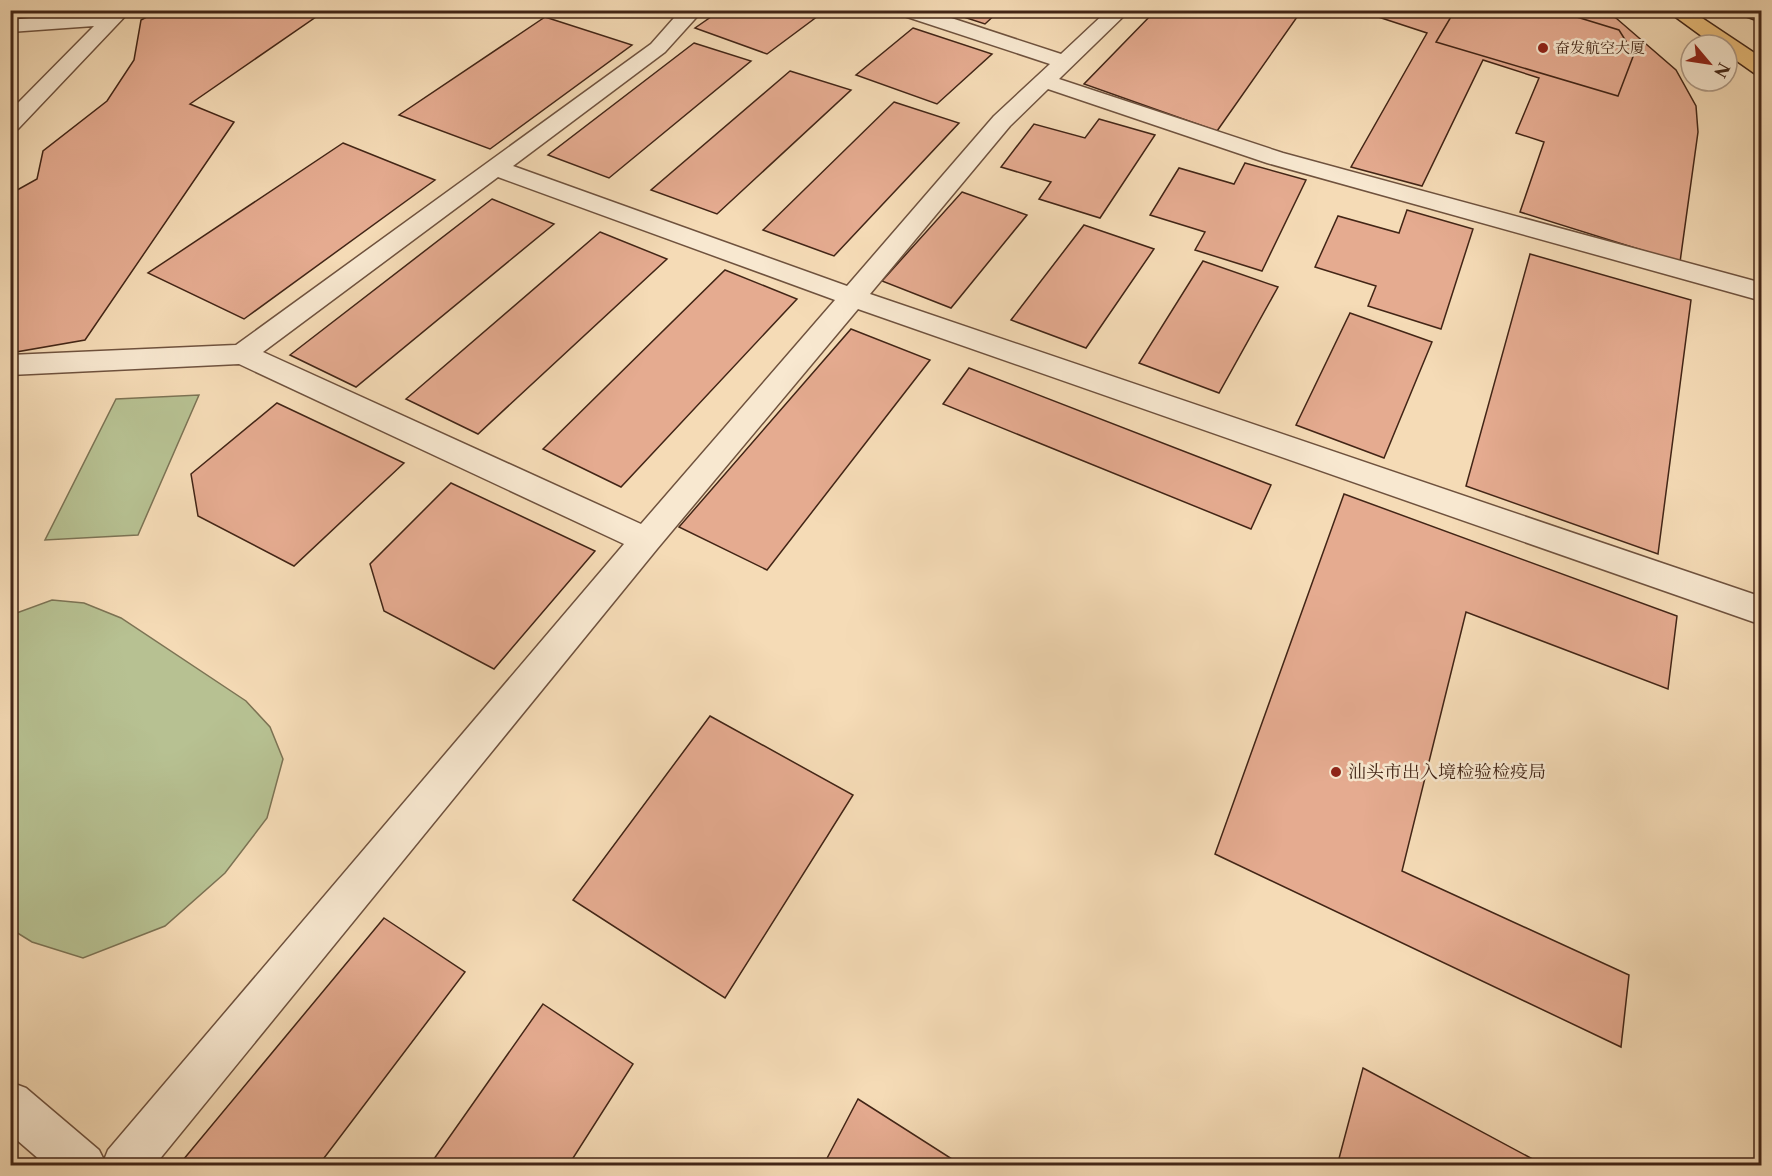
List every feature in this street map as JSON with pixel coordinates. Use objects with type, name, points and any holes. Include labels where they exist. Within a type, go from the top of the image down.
[{"type":"main road","points":[[1676,10],[1761,68]]},
{"type":"main road","points":[[1747,10],[1761,16]]},
{"type":"street","points":[[242,354],[658,48],[693,10]]},
{"type":"street","points":[[904,10],[1275,158],[1761,292]]},
{"type":"street","points":[[124,1166],[646,540],[1002,121],[1120,10]]},
{"type":"street","points":[[10,26],[118,14]]},
{"type":"street","points":[[10,124],[118,14]]},
{"type":"street","points":[[496,168],[852,297],[1761,611]]},
{"type":"street","points":[[10,365],[242,354],[646,540]]},
{"type":"street","points":[[10,1104],[83,1166]]},
{"type":"green space","points":[[199,395],[138,535],[45,540],[116,399]]},
{"type":"green space","points":[[52,600],[84,603],[121,618],[246,701],[270,727],[283,759],[267,818],[225,873],[165,926],[83,958],[32,942],[11,929],[11,615]]},
{"type":"building","points":[[160,10],[326,10],[190,104],[234,122],[85,340],[10,353],[10,194],[37,179],[43,151],[107,101],[134,60],[141,20]]},
{"type":"building","points":[[721,10],[826,10],[767,54],[695,28]]},
{"type":"building","points":[[942,10],[1000,10],[985,24]]},
{"type":"building","points":[[1156,10],[1302,10],[1217,131],[1084,84]]},
{"type":"building","points":[[1357,10],[1602,10],[1616,18],[1676,70],[1679,75],[1679,93],[1689,93],[1696,106],[1698,132],[1680,262],[1520,212],[1544,142],[1516,133],[1539,78],[1483,60],[1422,186],[1351,167],[1427,33]]},
{"type":"building","name":"奋发航空大厦","points":[[1455,10],[1554,10],[1619,30],[1634,54],[1618,96],[1436,42]]},
{"type":"building","points":[[545,17],[632,45],[490,149],[399,115]]},
{"type":"building","points":[[913,28],[992,54],[937,104],[856,75]]},
{"type":"building","points":[[694,43],[751,61],[609,178],[548,155]]},
{"type":"building","points":[[790,71],[851,90],[717,214],[651,190]]},
{"type":"building","points":[[894,102],[959,123],[834,256],[763,230]]},
{"type":"building","points":[[1099,119],[1155,135],[1100,218],[1039,199],[1051,182],[1001,167],[1034,124],[1085,138]]},
{"type":"building","points":[[343,143],[435,180],[244,319],[148,273]]},
{"type":"building","points":[[1245,163],[1306,180],[1262,271],[1195,250],[1205,232],[1150,215],[1179,168],[1234,184]]},
{"type":"building","points":[[962,192],[1027,215],[951,308],[882,281]]},
{"type":"building","points":[[492,199],[554,224],[356,387],[290,355]]},
{"type":"building","points":[[1407,210],[1473,229],[1441,329],[1368,306],[1376,286],[1315,267],[1338,216],[1399,233]]},
{"type":"building","points":[[1084,225],[1154,249],[1086,348],[1011,320]]},
{"type":"building","points":[[600,232],[667,259],[478,434],[406,399]]},
{"type":"building","points":[[1530,254],[1691,300],[1658,554],[1466,486]]},
{"type":"building","points":[[1203,261],[1278,287],[1219,393],[1139,363]]},
{"type":"building","points":[[725,270],[797,299],[621,487],[543,449]]},
{"type":"building","points":[[1350,313],[1432,342],[1384,458],[1296,425]]},
{"type":"building","points":[[851,329],[930,360],[767,570],[679,527]]},
{"type":"building","points":[[969,368],[1271,485],[1251,529],[943,404]]},
{"type":"building","points":[[277,403],[404,463],[294,566],[198,516],[191,474]]},
{"type":"building","points":[[451,483],[595,551],[494,669],[384,611],[370,564]]},
{"type":"building","name":"汕头市出入境检验检疫局","points":[[1344,494],[1677,616],[1668,689],[1466,612],[1402,871],[1629,975],[1621,1047],[1215,854]]},
{"type":"building","points":[[710,716],[853,795],[725,998],[573,900]]},
{"type":"building","points":[[384,918],[465,972],[318,1166],[178,1166]]},
{"type":"building","points":[[543,1004],[633,1064],[568,1166],[429,1166]]},
{"type":"building","points":[[1363,1068],[1540,1163],[1540,1166],[1337,1166]]},
{"type":"building","points":[[858,1099],[963,1166],[823,1166]]},
{"type":"place","name":"奋发航空大厦","points":[[1543,48]]},
{"type":"place","name":"汕头市出入境检验检疫局","points":[[1336,772]]}]
